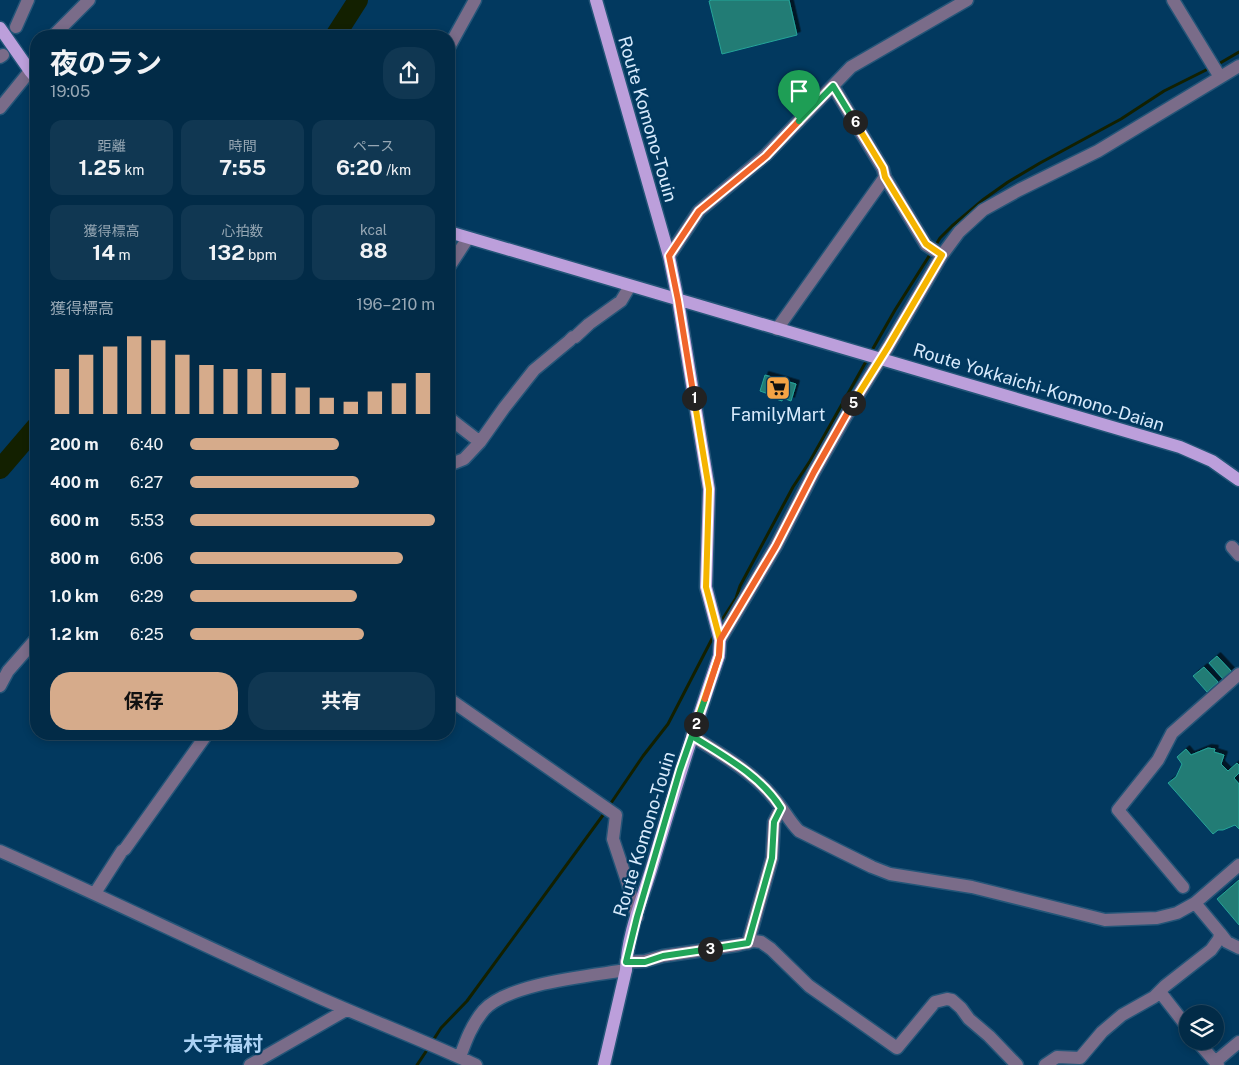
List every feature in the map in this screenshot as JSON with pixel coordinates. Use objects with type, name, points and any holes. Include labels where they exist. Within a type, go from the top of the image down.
[{"type":"main road","name":"Route Komono-Touin","points":[[596,0],[669,256],[678,300],[709,489],[706,587],[719,636],[719,656],[692,736],[637,917],[604,1065]]},
{"type":"main road","points":[[0,28],[30,70]]},
{"type":"main road","name":"Route Yokkaichi-Komono-Daian","points":[[455,234],[1180,447],[1212,461],[1239,480]]},
{"type":"street","points":[[16,28],[28,0]]},
{"type":"street","points":[[59,30],[89,0]]},
{"type":"street","points":[[455,37],[476,0]]},
{"type":"street","points":[[669,256],[699,211],[766,156],[851,67],[967,0]]},
{"type":"street","points":[[1174,0],[1218,75]]},
{"type":"street","points":[[719,636],[776,546],[814,472],[846,416],[873,356],[941,254],[959,232],[983,210],[1098,151],[1218,75],[1239,66]]},
{"type":"street","points":[[0,108],[30,77]]},
{"type":"street","points":[[833,86],[926,244],[941,254]]},
{"type":"street","points":[[777,328],[885,177]]},
{"type":"street","points":[[455,257],[468,238]]},
{"type":"street","points":[[455,463],[464,459],[480,442],[534,370],[589,324],[621,301],[630,286]]},
{"type":"street","points":[[455,423],[480,442]]},
{"type":"street","points":[[0,686],[8,671],[30,645]]},
{"type":"street","points":[[1183,887],[1118,810],[1158,760],[1172,732],[1239,674]]},
{"type":"street","points":[[455,703],[616,816],[613,840],[637,917]]},
{"type":"street","points":[[692,736],[730,760],[760,783],[774,797],[799,831],[890,874],[972,887],[1104,920],[1167,916],[1196,903],[1239,865]]},
{"type":"street","points":[[95,893],[122,851],[126,849],[203,740]]},
{"type":"street","points":[[748,943],[772,858],[774,822],[781,808]]},
{"type":"street","points":[[0,851],[95,893],[205,946],[346,1010],[422,1040],[476,1065]]},
{"type":"street","points":[[1196,903],[1227,942],[1239,948]]},
{"type":"street","points":[[1045,1065],[1057,1057],[1080,1061],[1102,1032],[1122,1015],[1160,992],[1211,950],[1219,939],[1220,933]]},
{"type":"street","points":[[460,1057],[474,1024],[485,1009],[496,1000],[545,984],[645,962],[663,956],[754,941],[761,942],[771,949],[809,986],[897,1048],[935,1002],[947,999],[952,1000],[961,1008],[969,1019],[989,1036],[1016,1065]]},
{"type":"street","points":[[1160,992],[1179,1016]]},
{"type":"street","points":[[250,1065],[346,1010]]},
{"type":"street","points":[[1205,1050],[1217,1064],[1239,1042]]},
{"type":"building","points":[[789,0],[797,35],[722,54],[709,1]]},
{"type":"building","name":"FamilyMart","points":[[765,375],[796,384],[791,401],[783,398],[782,401],[760,391]]},
{"type":"building","points":[[1217,656],[1231,671],[1223,679],[1209,663]]},
{"type":"building","points":[[1204,667],[1218,682],[1207,692],[1193,676]]},
{"type":"building","points":[[1208,748],[1215,749],[1214,752],[1224,755],[1221,764],[1228,771],[1237,763],[1239,765],[1239,773],[1234,778],[1239,784],[1239,829],[1235,825],[1218,830],[1213,834],[1168,783],[1176,777],[1182,764],[1177,757],[1186,749],[1191,755]]},
{"type":"building","points":[[1239,880],[1239,925],[1217,899]]},
{"type":"waterway","points":[[339,30],[358,0]]},
{"type":"waterway","points":[[1215,66],[1239,52]]},
{"type":"waterway","points":[[934,248],[940,238],[952,226],[1008,182],[1121,119],[1164,91],[1210,68]]},
{"type":"waterway","points":[[871,352],[931,253]]},
{"type":"waterway","points":[[720,623],[736,598],[740,586],[793,487],[810,461],[868,358]]},
{"type":"waterway","points":[[0,469],[30,434]]},
{"type":"waterway","points":[[609,806],[643,756],[668,724],[714,635]]},
{"type":"waterway","points":[[432,1042],[441,1028],[467,1001],[606,811]]},
{"type":"waterway","points":[[417,1065],[429,1047]]},
{"type":"place","name":"FamilyMart","points":[[778,388]]},
{"type":"district","name":"大字福村","points":[[223,1044]]},
{"type":"route","points":[[799,121],[766,156],[699,211],[669,256],[709,489],[706,587],[720,640],[719,656],[680,770],[637,917],[626,962],[645,962],[663,956],[748,943],[770,868],[773,849],[772,831],[777,814],[781,808],[774,797],[760,783],[730,760],[692,736],[719,656],[720,640],[776,546],[814,472],[858,394],[942,255],[926,244],[833,86],[799,121]]}]
